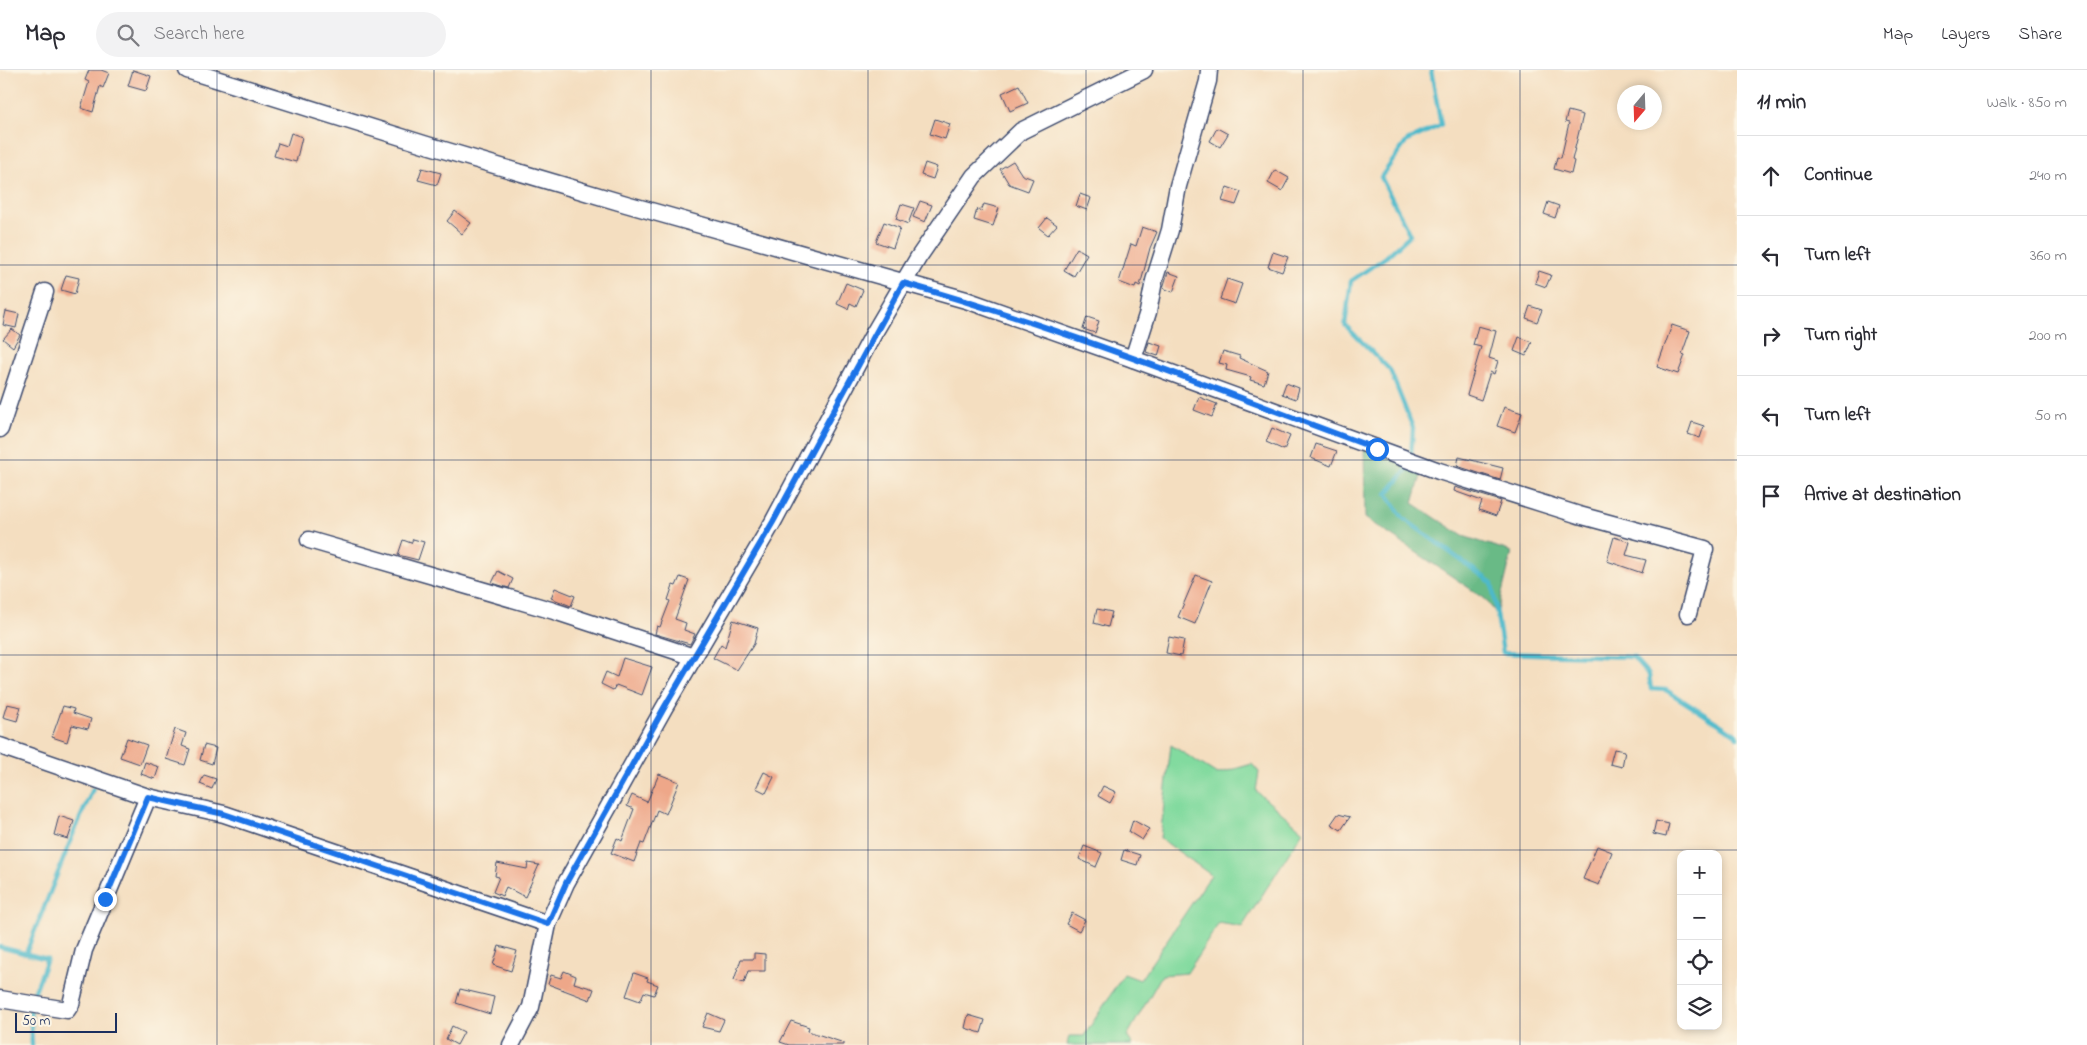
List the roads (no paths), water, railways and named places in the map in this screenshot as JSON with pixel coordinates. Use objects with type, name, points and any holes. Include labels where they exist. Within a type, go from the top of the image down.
[{"type":"street","points":[[187,70],[427,145],[966,300],[1133,359],[1403,459],[1579,515],[1705,549],[1688,614]]},
{"type":"street","points":[[511,1045],[531,1008],[548,924],[566,883],[773,522],[918,258],[974,176],[1021,131],[1144,70]]},
{"type":"street","points":[[1133,359],[1170,230],[1178,186],[1208,81],[1209,70]]},
{"type":"street","points":[[0,428],[45,292]]},
{"type":"street","points":[[309,540],[554,612],[694,657]]},
{"type":"street","points":[[0,746],[148,797],[224,814],[548,924]]},
{"type":"street","points":[[0,999],[67,1010],[71,1004],[84,950],[148,797]]},
{"type":"waterway","points":[[1411,456],[1413,428],[1390,370],[1345,325],[1351,281],[1386,257],[1410,235],[1381,177],[1407,141],[1441,125],[1431,70]]},
{"type":"waterway","points":[[1409,467],[1387,494],[1403,518],[1492,583],[1503,653],[1633,657],[1649,675],[1651,689],[1666,690],[1737,737]]},
{"type":"waterway","points":[[26,953],[93,789]]},
{"type":"waterway","points":[[0,947],[47,959],[30,1004],[32,1045]]}]
